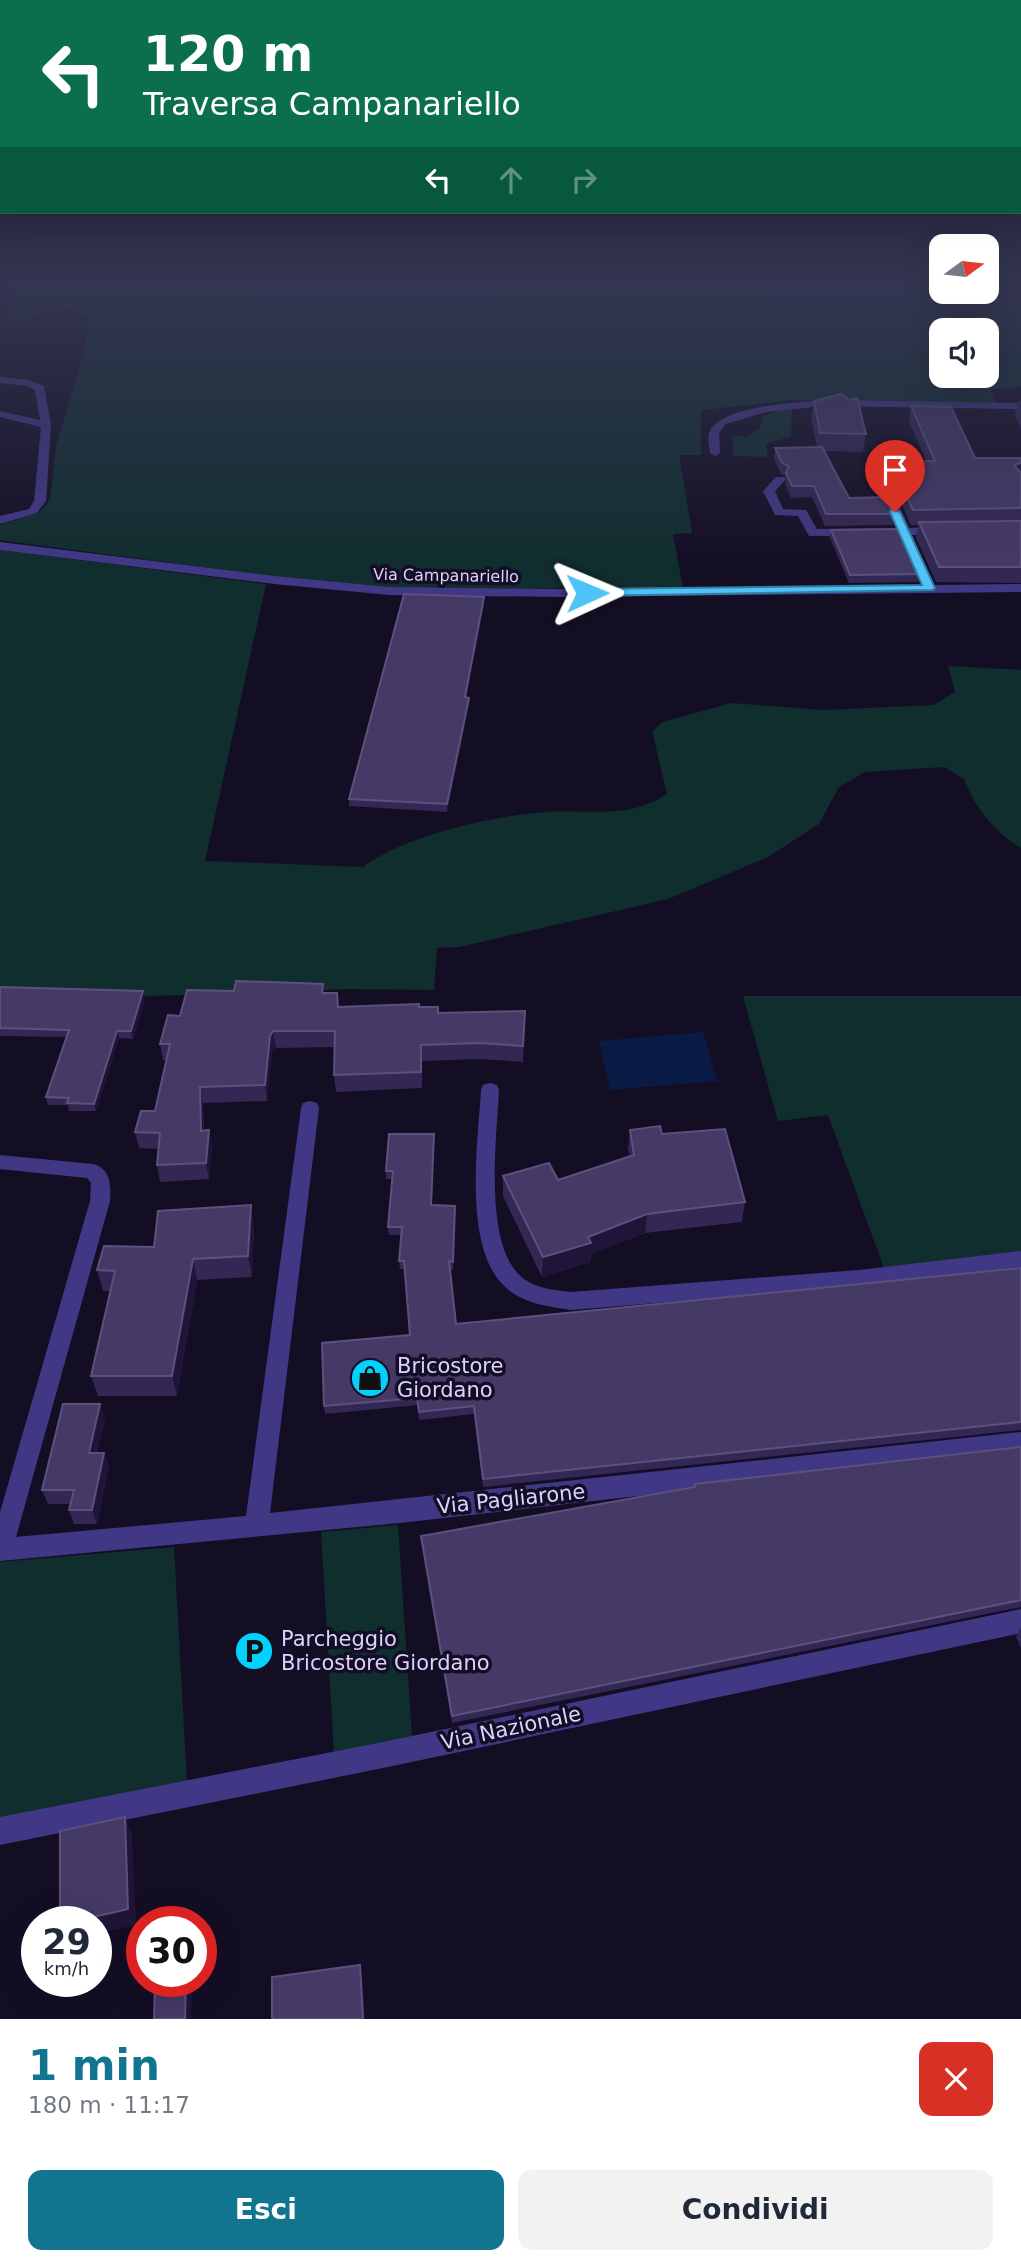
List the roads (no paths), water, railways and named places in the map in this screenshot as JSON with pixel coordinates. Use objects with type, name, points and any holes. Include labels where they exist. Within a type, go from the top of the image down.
[{"type":"street","points":[[0,520],[33,511],[40,501],[46,425],[40,388],[2,378]]},
{"type":"street","points":[[715,453],[714,433],[722,422],[765,409],[824,403],[1021,407]]},
{"type":"street","points":[[0,414],[46,425]]},
{"type":"street","points":[[878,472],[929,588]]},
{"type":"street","points":[[780,479],[769,491],[779,513],[802,512],[813,533],[956,531]]},
{"type":"street","name":"Via Campanariello","points":[[0,546],[274,580],[389,591],[563,593],[1021,588]]},
{"type":"street","points":[[490,1090],[486,1222],[498,1259],[511,1280],[535,1295],[571,1301],[859,1278],[1021,1258]]},
{"type":"street","points":[[257,1525],[310,1108]]},
{"type":"street","points":[[0,1162],[93,1171],[101,1181],[100,1201],[1,1550]]},
{"type":"street","name":"Via Pagliarone","points":[[1,1550],[1021,1442]]},
{"type":"street","name":"Via Nazionale","points":[[0,1831],[383,1755],[1021,1621]]},
{"type":"water","points":[[703,1032],[718,1081],[610,1090],[599,1041]]},
{"type":"place","name":"Bricostore Giordano","points":[[370,1378]]},
{"type":"place","name":"Parcheggio Bricostore Giordano","points":[[254,1651]]}]
